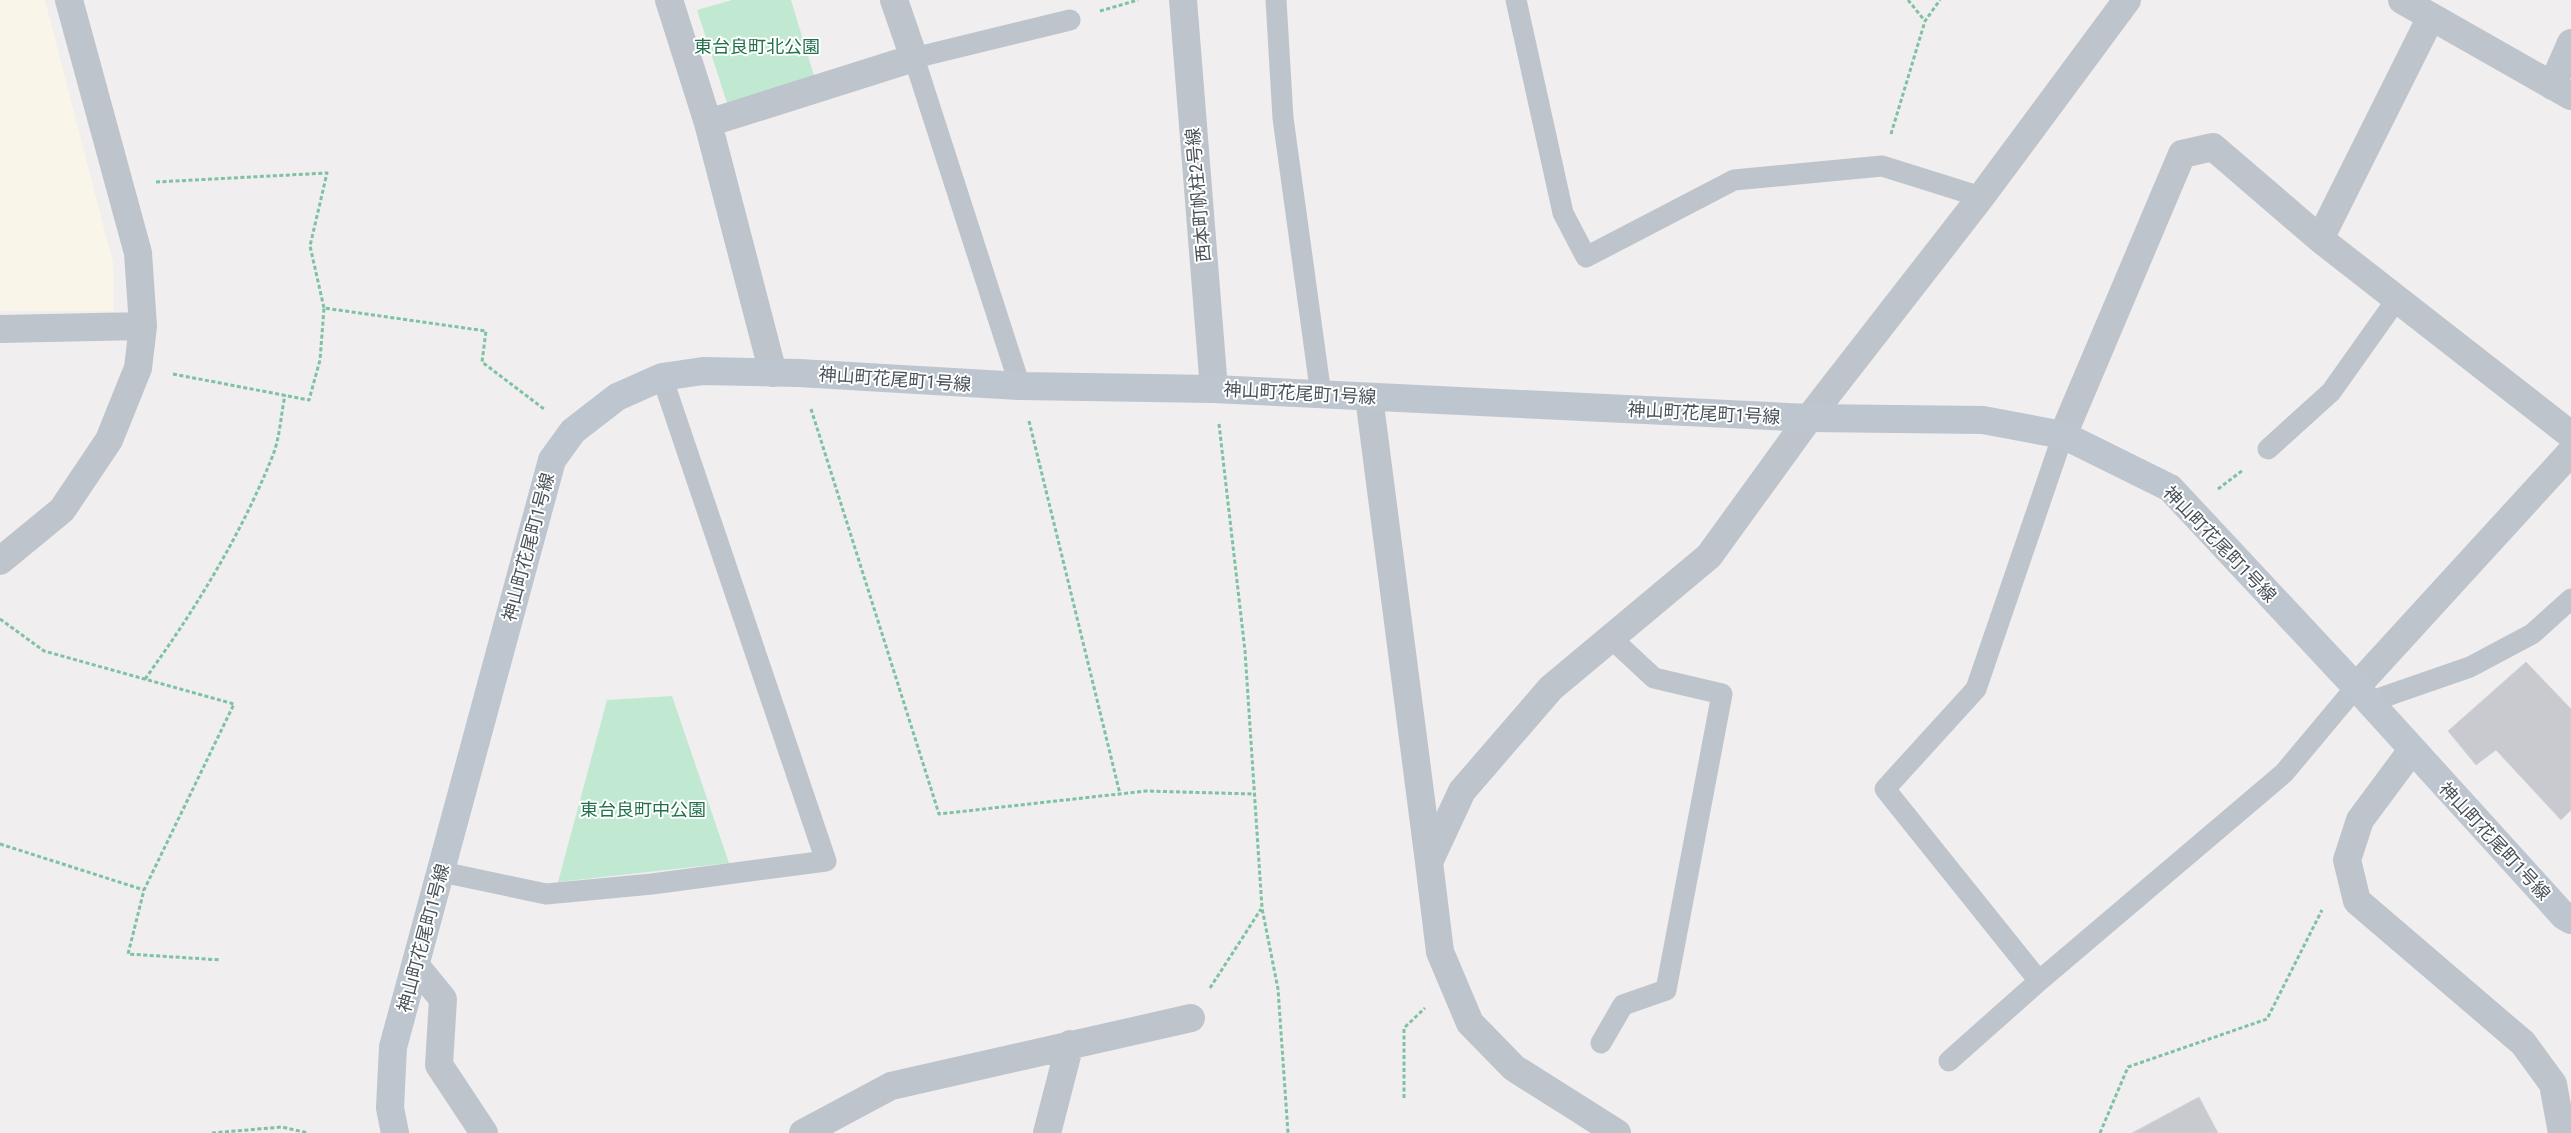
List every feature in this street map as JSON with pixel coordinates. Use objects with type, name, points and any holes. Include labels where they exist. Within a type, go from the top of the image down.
[{"type":"street","points":[[0,561],[62,510],[109,440],[138,368],[143,326],[138,253],[69,0]]},
{"type":"street","points":[[669,0],[708,123],[773,373]]},
{"type":"street","points":[[708,123],[914,58],[894,0]]},
{"type":"street","name":"西本町帆柱2号線","points":[[1183,0],[1214,389]]},
{"type":"street","points":[[1429,862],[1462,791],[1551,688],[1709,556],[1809,418],[1981,197],[2127,0]]},
{"type":"street","points":[[2402,0],[2562,91],[2571,43]]},
{"type":"street","points":[[2320,239],[2431,17]]},
{"type":"street","points":[[2062,436],[2182,154],[2213,147],[2320,239],[2571,435]]},
{"type":"street","points":[[0,329],[143,326]]},
{"type":"street","name":"神山町花尾町1号線","points":[[395,1133],[390,1108],[393,1047],[442,872],[552,460],[573,431],[617,398],[662,378],[703,371],[1020,386],[1214,389],[1809,418],[1982,420],[2062,436],[2170,488],[2362,694],[2564,916],[2571,920]]},
{"type":"street","points":[[1369,397],[1440,952],[1470,1023],[1514,1068],[1581,1123],[1617,1133]]},
{"type":"street","points":[[2362,694],[2571,452]]},
{"type":"street","points":[[2412,750],[2360,820],[2347,860],[2357,901],[2523,1043],[2553,1084],[2562,1133]]},
{"type":"street","points":[[416,966],[443,999],[439,1065],[484,1133]]},
{"type":"street","points":[[803,1133],[891,1086],[1191,1018]]},
{"type":"street","points":[[1047,1133],[1070,1044]]},
{"type":"lane","points":[[1276,0],[1283,118],[1321,395]]},
{"type":"lane","points":[[1516,0],[1563,213],[1586,257],[1734,180],[1882,166],[1981,197]]},
{"type":"lane","points":[[1020,386],[914,58],[1070,20]]},
{"type":"lane","points":[[2268,449],[2332,392],[2396,300]]},
{"type":"lane","points":[[442,872],[546,894],[652,884],[826,861],[662,378]]},
{"type":"lane","points":[[2039,981],[1885,789],[1976,689],[2062,436]]},
{"type":"lane","points":[[1948,1061],[2039,981],[2284,773],[2362,694],[2470,667],[2532,634],[2571,599]]},
{"type":"lane","points":[[1601,1043],[1623,1005],[1666,990],[1722,694],[1654,678],[1610,638]]},
{"type":"path","points":[[1070,20],[1138,0]]},
{"type":"path","points":[[1908,0],[1925,21]]},
{"type":"path","points":[[1882,166],[1925,21],[1940,0]]},
{"type":"path","points":[[118,184],[327,173],[310,246],[324,308],[320,360],[308,400],[138,368]]},
{"type":"path","points":[[324,308],[486,330],[482,362],[573,431]]},
{"type":"path","points":[[1214,389],[1223,451],[1245,652],[1262,908],[1278,989],[1288,1133]]},
{"type":"path","points":[[144,679],[184,626],[234,536],[273,453],[285,395]]},
{"type":"path","points":[[814,418],[938,814],[1146,791],[1254,794]]},
{"type":"path","points":[[2192,511],[2268,449]]},
{"type":"path","points":[[1036,451],[1120,794]]},
{"type":"path","points":[[0,619],[44,652],[234,704],[144,890],[128,954],[221,960]]},
{"type":"path","points":[[0,844],[144,890]]},
{"type":"path","points":[[2100,1133],[2128,1067],[2267,1019],[2347,860]]},
{"type":"path","points":[[1191,1018],[1262,908]]},
{"type":"path","points":[[1404,1098],[1404,1028],[1453,982]]},
{"type":"path","points":[[212,1133],[282,1127],[308,1133]]},
{"type":"shaded area","points":[[0,0],[45,0],[113,263],[114,311],[0,311]]},
{"type":"green space","name":"東台良町北公園","points":[[732,0],[791,0],[815,79],[728,106],[697,10]]},
{"type":"green space","name":"東台良町中公園","points":[[672,696],[729,863],[558,882],[607,700]]},
{"type":"building","points":[[2526,662],[2571,709],[2571,810],[2561,820],[2496,750],[2476,765],[2448,731]]},
{"type":"building","points":[[2199,1097],[2218,1133],[2132,1133]]}]
